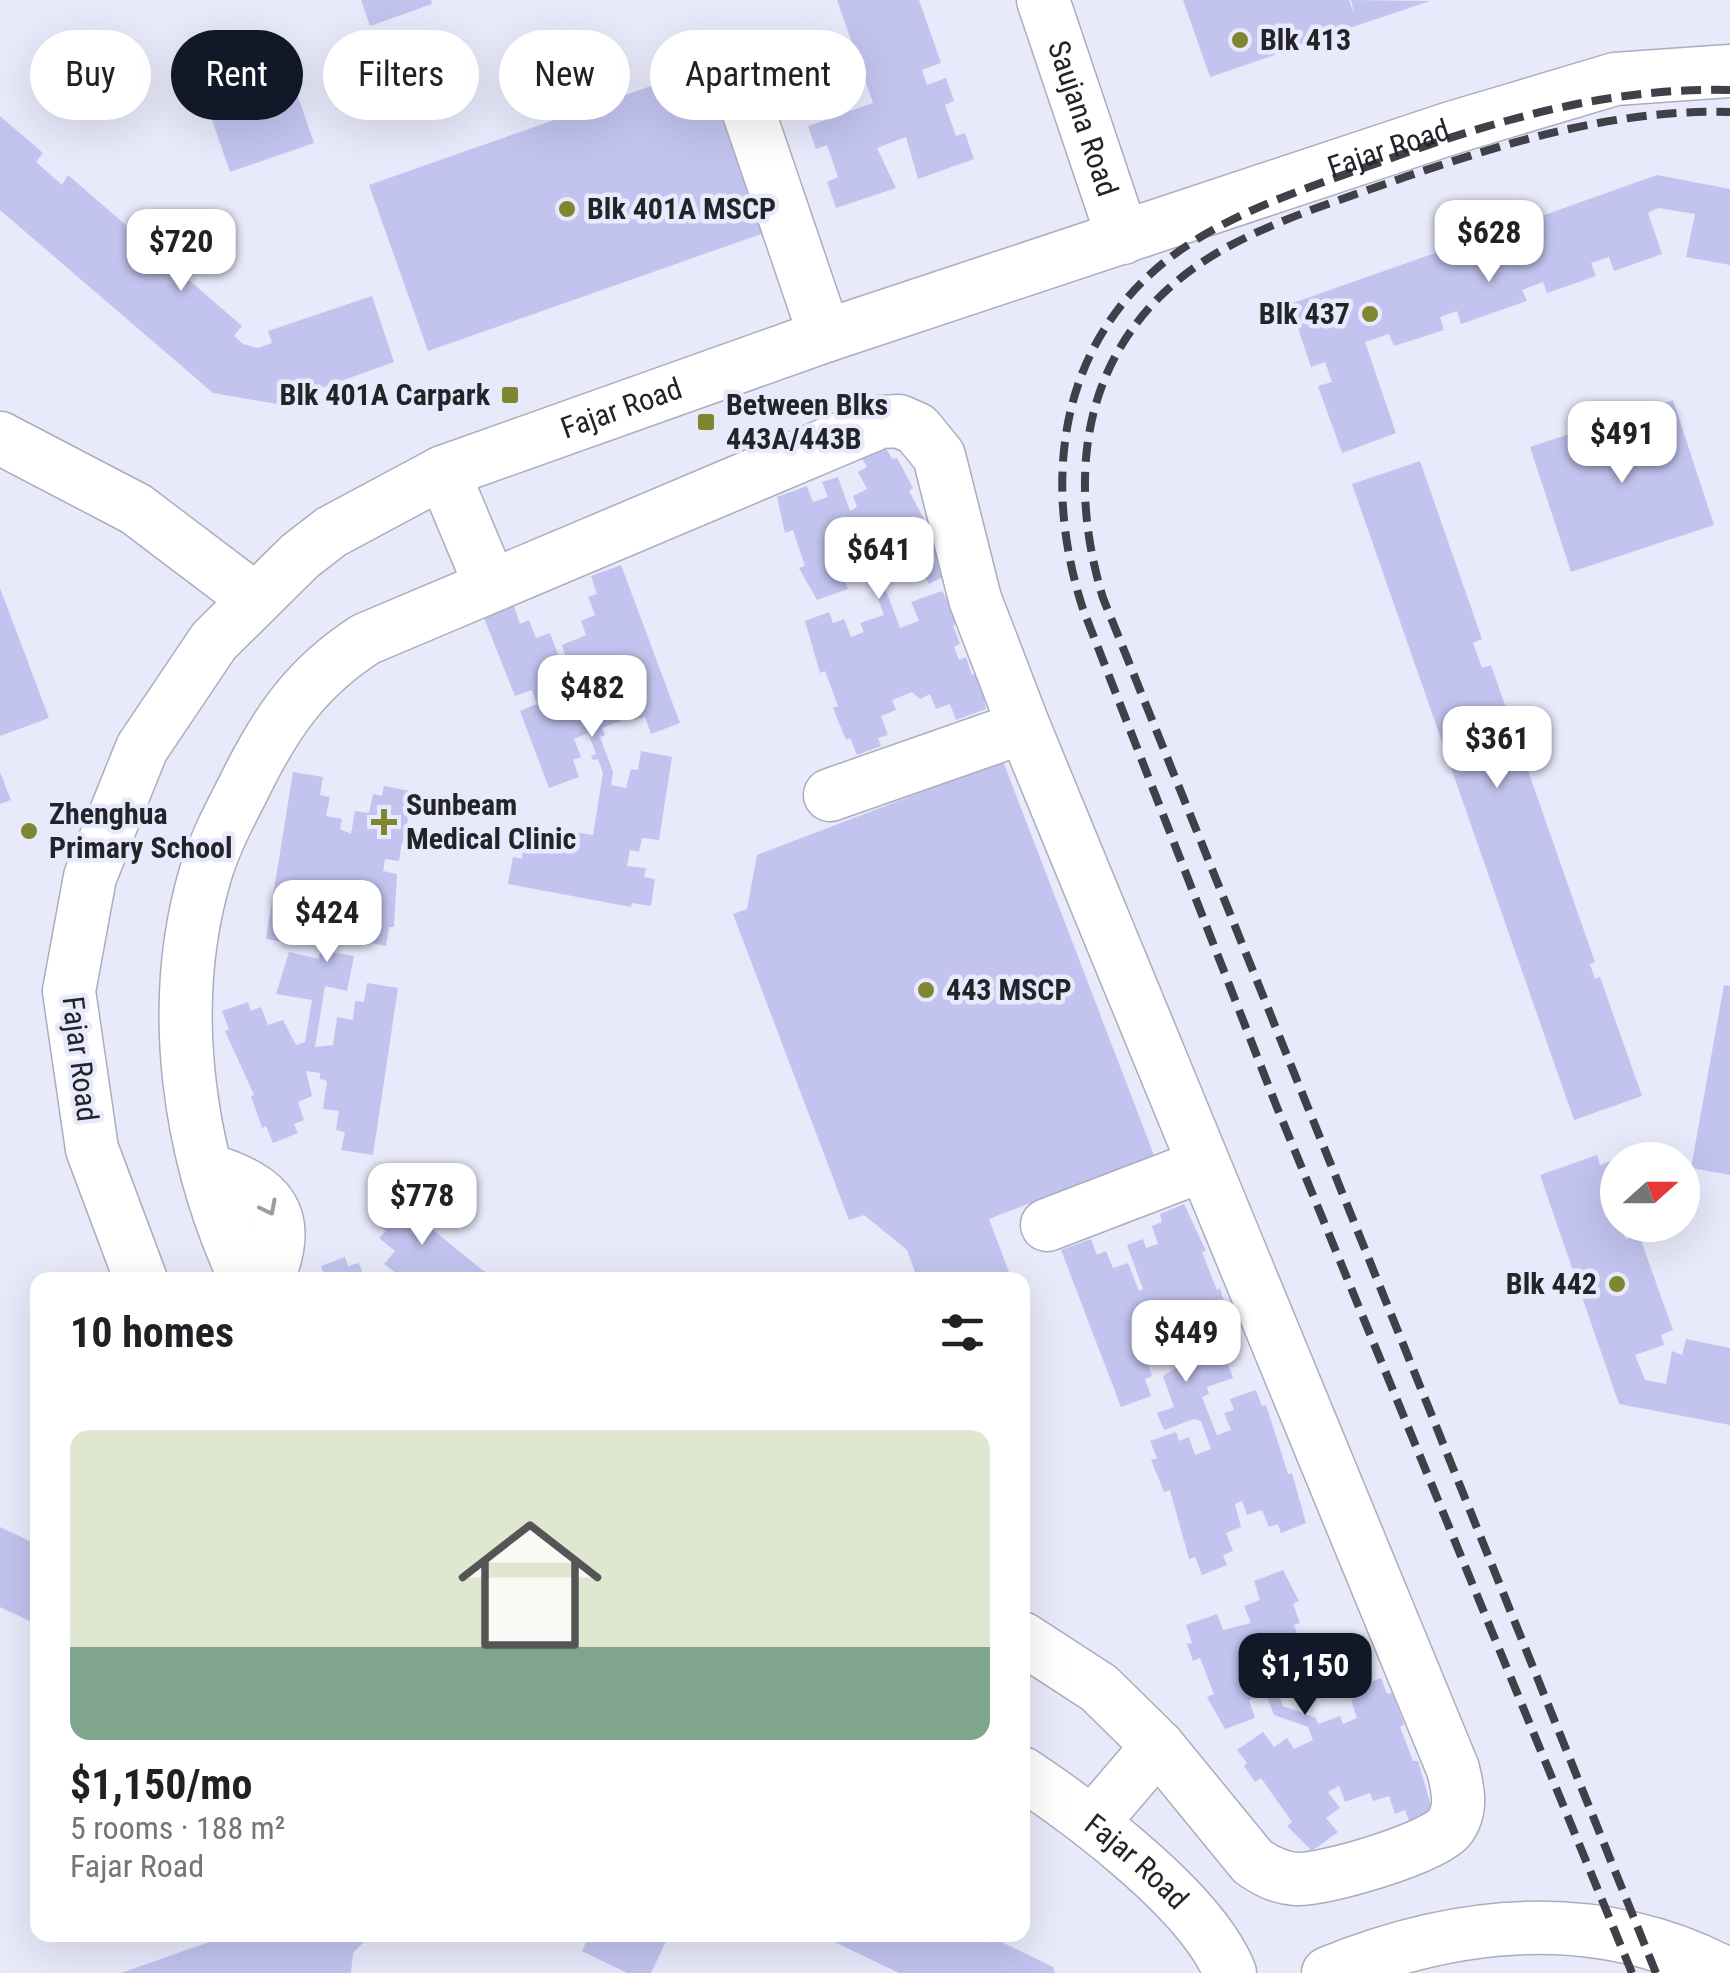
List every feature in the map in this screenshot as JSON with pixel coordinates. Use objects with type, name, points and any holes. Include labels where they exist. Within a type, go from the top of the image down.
[{"type":"street","name":"Saujana Road","points":[[1044,0],[1124,238]]},
{"type":"street","name":"Fajar Road","points":[[138,1272],[92,1148],[69,990],[92,869],[142,748],[214,640],[332,532],[444,472],[825,336],[1451,128],[1615,79],[1730,71]]},
{"type":"street","points":[[751,120],[825,336]]},
{"type":"street","points":[[243,1272],[208,1170],[189,1080],[186,991],[195,918],[221,832],[269,733],[309,682],[366,639],[880,422],[899,421],[926,435],[940,456],[975,599],[1024,728],[1060,863],[1137,1059],[1201,1166],[1453,1769],[1459,1803],[1447,1830],[1431,1842],[1313,1878],[1282,1877],[1253,1862],[1158,1746],[1099,1688],[1030,1643]]},
{"type":"street","points":[[0,438],[136,510],[255,600]]},
{"type":"street","points":[[444,472],[490,584]]},
{"type":"street","points":[[830,795],[1024,728]]},
{"type":"street","points":[[1047,1225],[1201,1166]]},
{"type":"street","points":[[208,1170],[248,1184],[265,1195],[280,1235],[269,1272]]},
{"type":"street","points":[[1092,1823],[1158,1746]]},
{"type":"street","name":"Fajar Road","points":[[1030,1779],[1092,1823],[1193,1918],[1230,1973]]},
{"type":"street","points":[[1328,1973],[1420,1942],[1526,1926],[1570,1926],[1633,1936],[1694,1957],[1724,1973]]},
{"type":"building","points":[[361,0],[431,0],[432,4],[370,26]]},
{"type":"building","points":[[837,0],[919,0],[941,63],[922,70],[927,85],[946,78],[954,101],[945,105],[956,136],[965,133],[974,159],[918,179],[906,137],[877,148],[896,188],[836,208],[827,182],[838,177],[827,145],[816,149],[808,126],[825,120],[866,120],[866,105],[873,103],[866,83],[866,30],[847,30]]},
{"type":"building","name":"Blk 413","points":[[1183,0],[1349,0],[1354,13],[1351,0],[1430,1],[1299,45],[1296,35],[1271,44],[1275,55],[1210,77]]},
{"type":"building","name":"Blk 401A MSCP","points":[[650,86],[650,120],[724,120],[764,233],[428,351],[369,185],[554,120],[630,120],[630,93]]},
{"type":"building","points":[[303,111],[314,143],[230,172],[212,120],[303,120]]},
{"type":"building","points":[[0,116],[43,153],[36,162],[62,185],[68,175],[242,326],[234,336],[243,344],[258,348],[272,343],[268,331],[372,296],[394,362],[277,404],[213,393],[0,210]]},
{"type":"building","name":"Blk 437","points":[[1657,175],[1730,189],[1730,265],[1686,257],[1695,214],[1658,208],[1648,213],[1662,254],[1614,271],[1609,257],[1591,263],[1596,276],[1547,293],[1543,282],[1522,290],[1527,301],[1461,324],[1457,311],[1440,317],[1444,330],[1394,346],[1389,334],[1365,342],[1396,433],[1342,453],[1318,386],[1332,382],[1325,362],[1311,367],[1290,304],[1492,233],[1500,218],[1516,225]]},
{"type":"building","points":[[1673,400],[1714,525],[1571,572],[1530,447]]},
{"type":"building","points":[[884,445],[892,459],[897,458],[913,488],[909,491],[927,525],[932,523],[953,572],[929,584],[924,574],[914,579],[907,563],[892,570],[881,551],[872,553],[900,628],[919,621],[911,602],[942,591],[959,623],[953,626],[960,644],[954,647],[959,660],[966,657],[972,675],[979,673],[986,709],[956,720],[950,704],[936,709],[930,694],[920,699],[912,692],[892,700],[896,710],[881,716],[888,735],[878,738],[881,746],[857,755],[833,708],[838,706],[825,671],[820,673],[805,621],[829,612],[833,623],[844,619],[851,637],[864,632],[860,623],[884,615],[859,550],[850,553],[855,567],[842,572],[848,589],[817,600],[799,568],[805,566],[793,530],[785,533],[777,497],[807,486],[813,502],[828,497],[822,482],[838,477],[850,511],[857,507],[853,496],[867,489],[858,472],[867,467],[861,457]]},
{"type":"building","points":[[1420,461],[1482,639],[1473,643],[1482,668],[1491,665],[1595,962],[1590,964],[1595,979],[1600,977],[1642,1096],[1574,1120],[1352,484]]},
{"type":"building","points":[[621,565],[680,723],[651,734],[645,717],[635,720],[628,703],[615,707],[621,721],[602,728],[605,735],[600,737],[613,772],[611,785],[626,788],[631,769],[638,770],[641,751],[672,757],[659,840],[642,838],[639,852],[630,850],[627,866],[646,868],[644,877],[655,879],[651,906],[632,903],[631,907],[508,884],[513,857],[522,859],[523,848],[543,853],[547,836],[571,841],[573,832],[593,835],[603,773],[598,759],[591,756],[596,754],[588,733],[574,739],[581,757],[573,760],[579,777],[549,788],[520,711],[537,704],[532,690],[515,696],[484,618],[514,606],[520,624],[529,620],[536,638],[550,633],[560,660],[566,658],[562,645],[586,635],[581,621],[595,615],[588,597],[597,594],[591,576]]},
{"type":"building","points":[[0,588],[49,718],[0,736]]},
{"type":"building","name":"443 MSCP","points":[[1003,761],[1154,1155],[989,1219],[1009,1272],[915,1272],[907,1250],[864,1215],[849,1220],[733,914],[747,909],[757,855]]},
{"type":"building","points":[[0,772],[11,800],[0,804]]},
{"type":"building","points":[[293,772],[323,777],[320,795],[330,797],[326,816],[342,819],[340,829],[351,834],[355,811],[369,813],[373,794],[382,796],[384,786],[410,791],[406,843],[402,842],[399,861],[385,859],[383,871],[397,874],[394,927],[389,927],[386,946],[360,941],[362,931],[352,929],[355,912],[342,909],[340,924],[335,923],[331,952],[354,956],[347,991],[325,986],[315,1047],[333,1045],[337,1017],[353,1020],[355,1001],[364,1002],[367,983],[398,988],[373,1155],[341,1150],[345,1132],[336,1130],[339,1111],[323,1109],[327,1081],[320,1079],[320,1073],[306,1071],[312,1096],[298,1102],[304,1120],[294,1124],[298,1133],[273,1143],[266,1126],[262,1128],[251,1096],[254,1095],[225,1031],[229,1029],[222,1011],[248,1002],[251,1011],[261,1007],[268,1025],[283,1020],[296,1045],[305,1042],[312,1000],[276,994],[289,952],[319,959],[326,911],[312,909],[308,927],[300,926],[297,944],[266,939]]},
{"type":"building","points":[[1724,985],[1730,986],[1730,1175],[1700,1170],[1700,1142],[1696,1142]]},
{"type":"building","name":"Blk 442","points":[[1597,1155],[1600,1242],[1642,1242],[1673,1330],[1661,1335],[1664,1345],[1635,1355],[1645,1380],[1666,1384],[1672,1351],[1682,1355],[1686,1339],[1730,1348],[1730,1425],[1619,1404],[1540,1175]]},
{"type":"building","points":[[390,1195],[486,1272],[394,1272],[384,1264],[395,1251],[379,1238],[386,1231],[371,1220]]},
{"type":"building","points":[[1184,1204],[1206,1251],[1202,1252],[1217,1290],[1220,1288],[1234,1337],[1211,1346],[1207,1337],[1195,1342],[1189,1325],[1177,1329],[1190,1365],[1224,1353],[1233,1378],[1207,1387],[1209,1394],[1202,1397],[1217,1435],[1231,1430],[1224,1413],[1234,1410],[1230,1399],[1256,1390],[1262,1406],[1266,1405],[1288,1474],[1292,1473],[1306,1523],[1281,1533],[1278,1524],[1269,1527],[1262,1510],[1247,1515],[1242,1501],[1235,1504],[1241,1527],[1226,1533],[1233,1551],[1223,1555],[1227,1565],[1202,1575],[1195,1557],[1189,1559],[1170,1490],[1164,1492],[1151,1460],[1157,1458],[1150,1441],[1176,1432],[1179,1441],[1189,1437],[1195,1455],[1211,1449],[1201,1421],[1194,1419],[1164,1430],[1157,1413],[1174,1407],[1163,1376],[1179,1366],[1162,1319],[1153,1327],[1162,1349],[1145,1356],[1152,1376],[1145,1379],[1151,1396],[1121,1407],[1061,1250],[1091,1239],[1097,1255],[1106,1251],[1113,1268],[1128,1263],[1139,1291],[1143,1289],[1127,1245],[1143,1239],[1146,1248],[1158,1244],[1152,1226],[1162,1222],[1160,1214]]},
{"type":"building","points":[[345,1257],[348,1266],[359,1263],[362,1272],[323,1272],[321,1266]]},
{"type":"building","points":[[0,1527],[30,1541],[30,1621],[0,1607]]},
{"type":"building","points":[[1283,1570],[1299,1601],[1293,1604],[1300,1623],[1294,1625],[1299,1639],[1305,1637],[1312,1655],[1319,1652],[1328,1688],[1298,1700],[1292,1682],[1276,1688],[1283,1706],[1316,1718],[1318,1724],[1340,1716],[1343,1724],[1357,1718],[1351,1700],[1361,1697],[1358,1687],[1381,1678],[1387,1694],[1392,1693],[1404,1724],[1400,1727],[1413,1761],[1418,1761],[1433,1812],[1409,1821],[1405,1810],[1395,1814],[1389,1796],[1373,1801],[1370,1793],[1345,1802],[1339,1786],[1328,1792],[1340,1808],[1326,1818],[1338,1832],[1312,1851],[1287,1826],[1292,1822],[1261,1778],[1255,1782],[1244,1766],[1247,1763],[1237,1750],[1263,1732],[1274,1747],[1287,1738],[1294,1749],[1313,1740],[1308,1727],[1274,1715],[1266,1694],[1249,1700],[1255,1718],[1225,1729],[1207,1697],[1214,1694],[1200,1658],[1193,1661],[1186,1625],[1217,1614],[1223,1630],[1251,1623],[1244,1606],[1260,1600],[1254,1581]]},
{"type":"building","points":[[209,1942],[364,1942],[353,1953],[351,1973],[121,1973]]},
{"type":"building","points":[[586,1942],[666,1942],[651,1973],[627,1973],[582,1951]]},
{"type":"building","points":[[835,1942],[1001,1942],[1053,1967],[1055,1973],[899,1973]]},
{"type":"railway","points":[[1632,1973],[1276,1105],[1083,609],[1063,507],[1063,456],[1071,408],[1087,361],[1112,318],[1145,279],[1211,231],[1307,188],[1511,120],[1597,100],[1730,90]]},
{"type":"railway","points":[[1656,1973],[1103,598],[1085,496],[1087,447],[1097,401],[1115,357],[1141,317],[1177,281],[1222,250],[1312,210],[1525,140],[1646,116],[1730,112]]},
{"type":"place","name":"Blk 413","points":[[1240,40]]},
{"type":"place","name":"Blk 401A MSCP","points":[[567,209]]},
{"type":"place","name":"Blk 437","points":[[1370,314]]},
{"type":"place","name":"Blk 401A Carpark","points":[[510,395]]},
{"type":"place","name":"Between Blks 443A/443B","points":[[706,422]]},
{"type":"place","name":"Sunbeam Medical Clinic","points":[[384,822]]},
{"type":"place","name":"Zhenghua Primary School","points":[[29,831]]},
{"type":"place","name":"443 MSCP","points":[[926,990]]},
{"type":"place","name":"Blk 442","points":[[1617,1284]]}]
